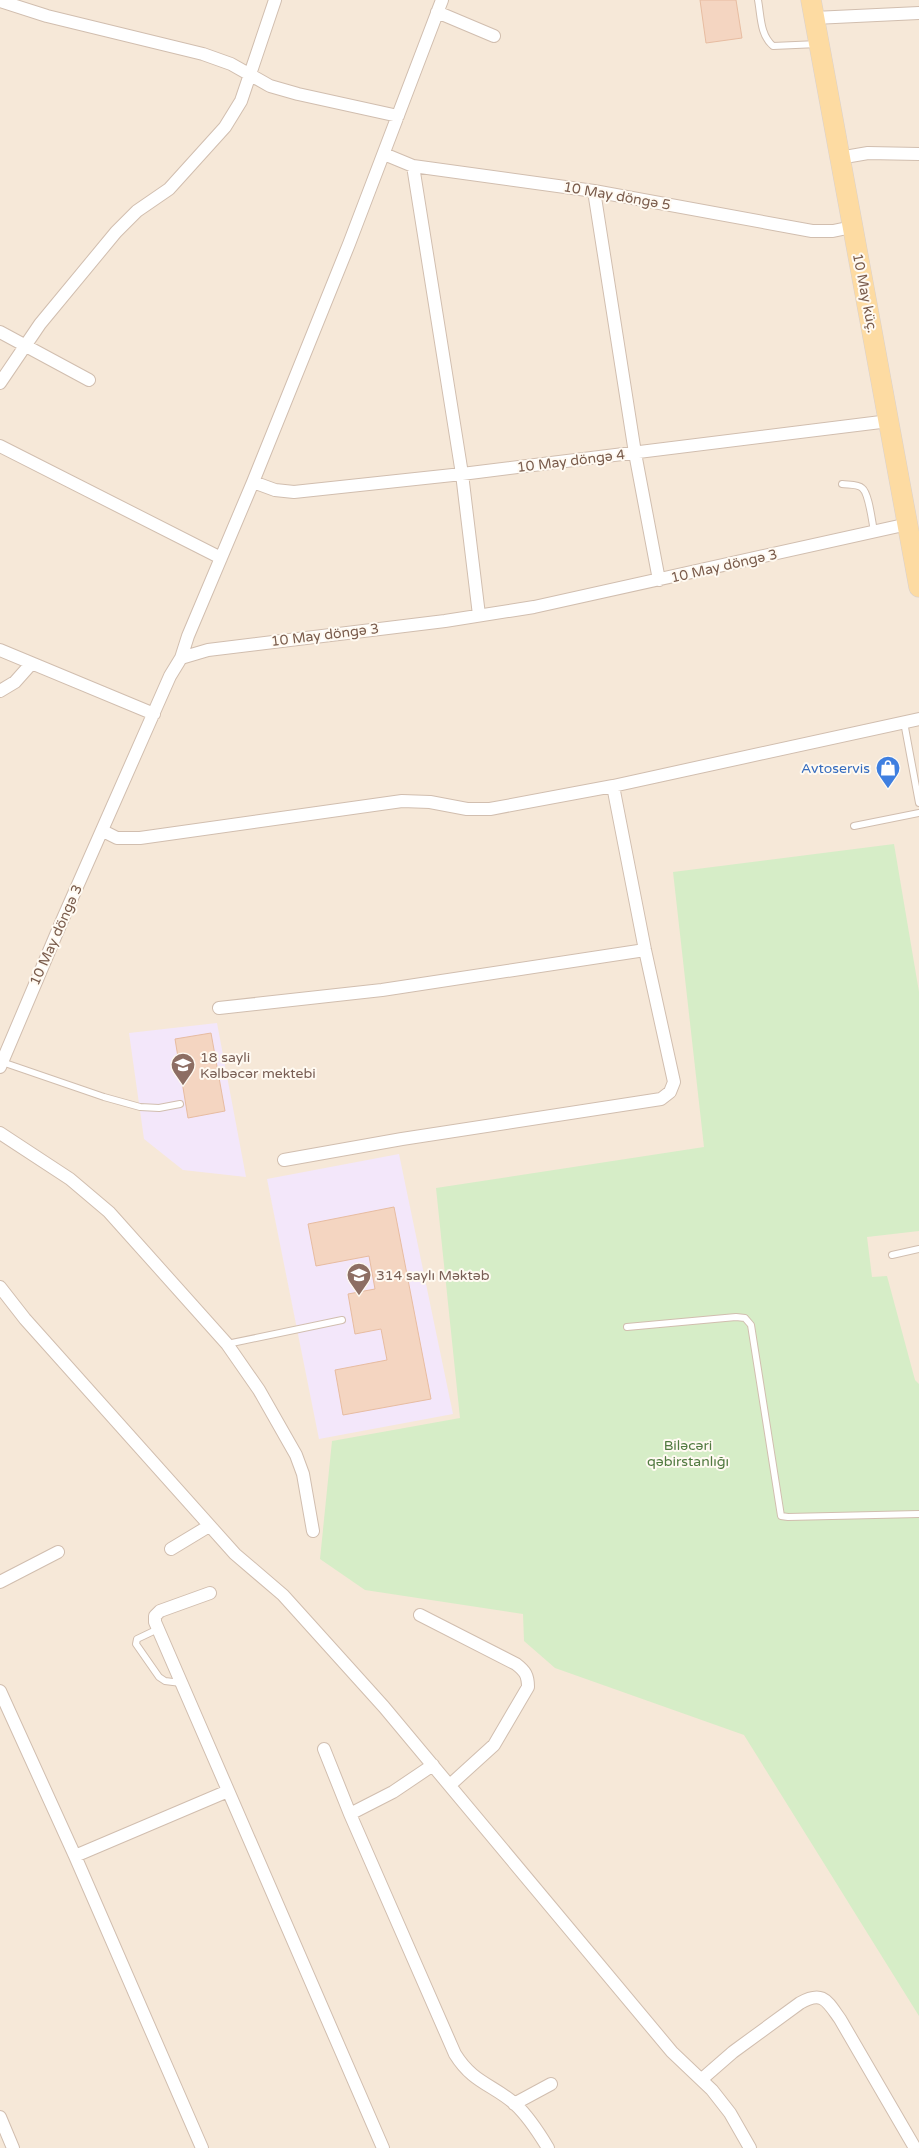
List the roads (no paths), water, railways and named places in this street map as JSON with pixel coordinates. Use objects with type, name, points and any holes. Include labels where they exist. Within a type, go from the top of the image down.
[{"type":"main road","name":"10 May küç.","points":[[813,9],[852,228],[889,421],[911,523],[919,586]]},
{"type":"street","points":[[0,383],[40,324],[116,232],[137,211],[169,189],[224,127],[242,101],[274,0]]},
{"type":"street","points":[[0,1],[47,16],[203,54],[231,64],[270,86],[398,116]]},
{"type":"street","points":[[180,658],[254,482],[384,154],[439,6],[494,36]]},
{"type":"street","points":[[813,9],[919,13]]},
{"type":"street","points":[[839,158],[868,153],[919,154]]},
{"type":"street","name":"10 May döngə 5","points":[[384,154],[413,166],[594,191],[812,231],[833,231],[852,228]]},
{"type":"street","points":[[413,166],[462,474],[479,615]]},
{"type":"street","points":[[594,191],[635,453],[658,580]]},
{"type":"street","points":[[0,332],[89,380]]},
{"type":"street","name":"10 May döngə 4","points":[[254,482],[275,490],[294,492],[462,474],[889,421]]},
{"type":"street","points":[[0,446],[221,558]]},
{"type":"street","name":"10 May döngə 3","points":[[1,1064],[61,923],[170,676],[180,658],[208,650],[534,607],[911,523]]},
{"type":"street","points":[[0,650],[154,714]]},
{"type":"street","points":[[0,691],[23,675],[31,664]]},
{"type":"street","points":[[103,831],[117,838],[140,838],[402,801],[430,802],[467,809],[490,810],[613,786],[919,719]]},
{"type":"street","points":[[284,1160],[402,1139],[661,1099],[670,1092],[674,1082],[645,950],[613,786]]},
{"type":"street","points":[[219,1008],[382,990],[645,950]]},
{"type":"street","points":[[0,1133],[70,1179],[109,1212],[145,1250],[227,1344],[259,1390],[296,1455],[303,1474],[313,1531]]},
{"type":"street","points":[[0,1287],[32,1326],[209,1526],[247,1566],[283,1595],[433,1765],[672,2052],[702,2079],[730,2113],[750,2148]]},
{"type":"street","points":[[171,1549],[209,1526]]},
{"type":"street","points":[[0,1582],[58,1552]]},
{"type":"street","points":[[210,1593],[160,1611],[156,1616],[158,1628],[383,2148]]},
{"type":"street","points":[[420,1615],[516,1664],[528,1677],[528,1687],[494,1745],[450,1786]]},
{"type":"street","points":[[0,1691],[75,1856],[202,2148]]},
{"type":"street","points":[[324,1749],[350,1814],[456,2054],[473,2077],[514,2104],[527,2118],[548,2148]]},
{"type":"street","points":[[350,1814],[393,1792],[433,1765]]},
{"type":"street","points":[[75,1856],[228,1791]]},
{"type":"street","points":[[702,2079],[732,2052],[800,2003],[812,1996],[819,1997],[827,2002],[840,2018],[915,2148]]},
{"type":"street","points":[[514,2104],[551,2084]]},
{"type":"street","points":[[0,2117],[13,2148]]},
{"type":"lane","points":[[758,0],[765,35],[767,40],[774,46],[819,44]]},
{"type":"lane","points":[[842,484],[857,485],[863,488],[874,531]]},
{"type":"lane","points":[[904,722],[919,803]]},
{"type":"lane","points":[[854,826],[919,813]]},
{"type":"lane","points":[[1,1064],[140,1108],[159,1108],[180,1104]]},
{"type":"lane","points":[[892,1255],[919,1249]]},
{"type":"lane","points":[[627,1326],[736,1317],[745,1318],[751,1325],[781,1516],[919,1514]]},
{"type":"lane","points":[[227,1344],[342,1320]]},
{"type":"lane","points":[[158,1628],[137,1639],[136,1644],[158,1677],[165,1681],[181,1683]]},
{"type":"place","name":"Avtoservis","points":[[888,789]]},
{"type":"place","name":"18 sayli Kəlbəcər mektebi","points":[[183,1086]]},
{"type":"place","name":"314 saylı Məktəb","points":[[359,1296]]},
{"type":"park label","name":"Biləcəri qəbirstanlığı","points":[[688,1454]]}]
